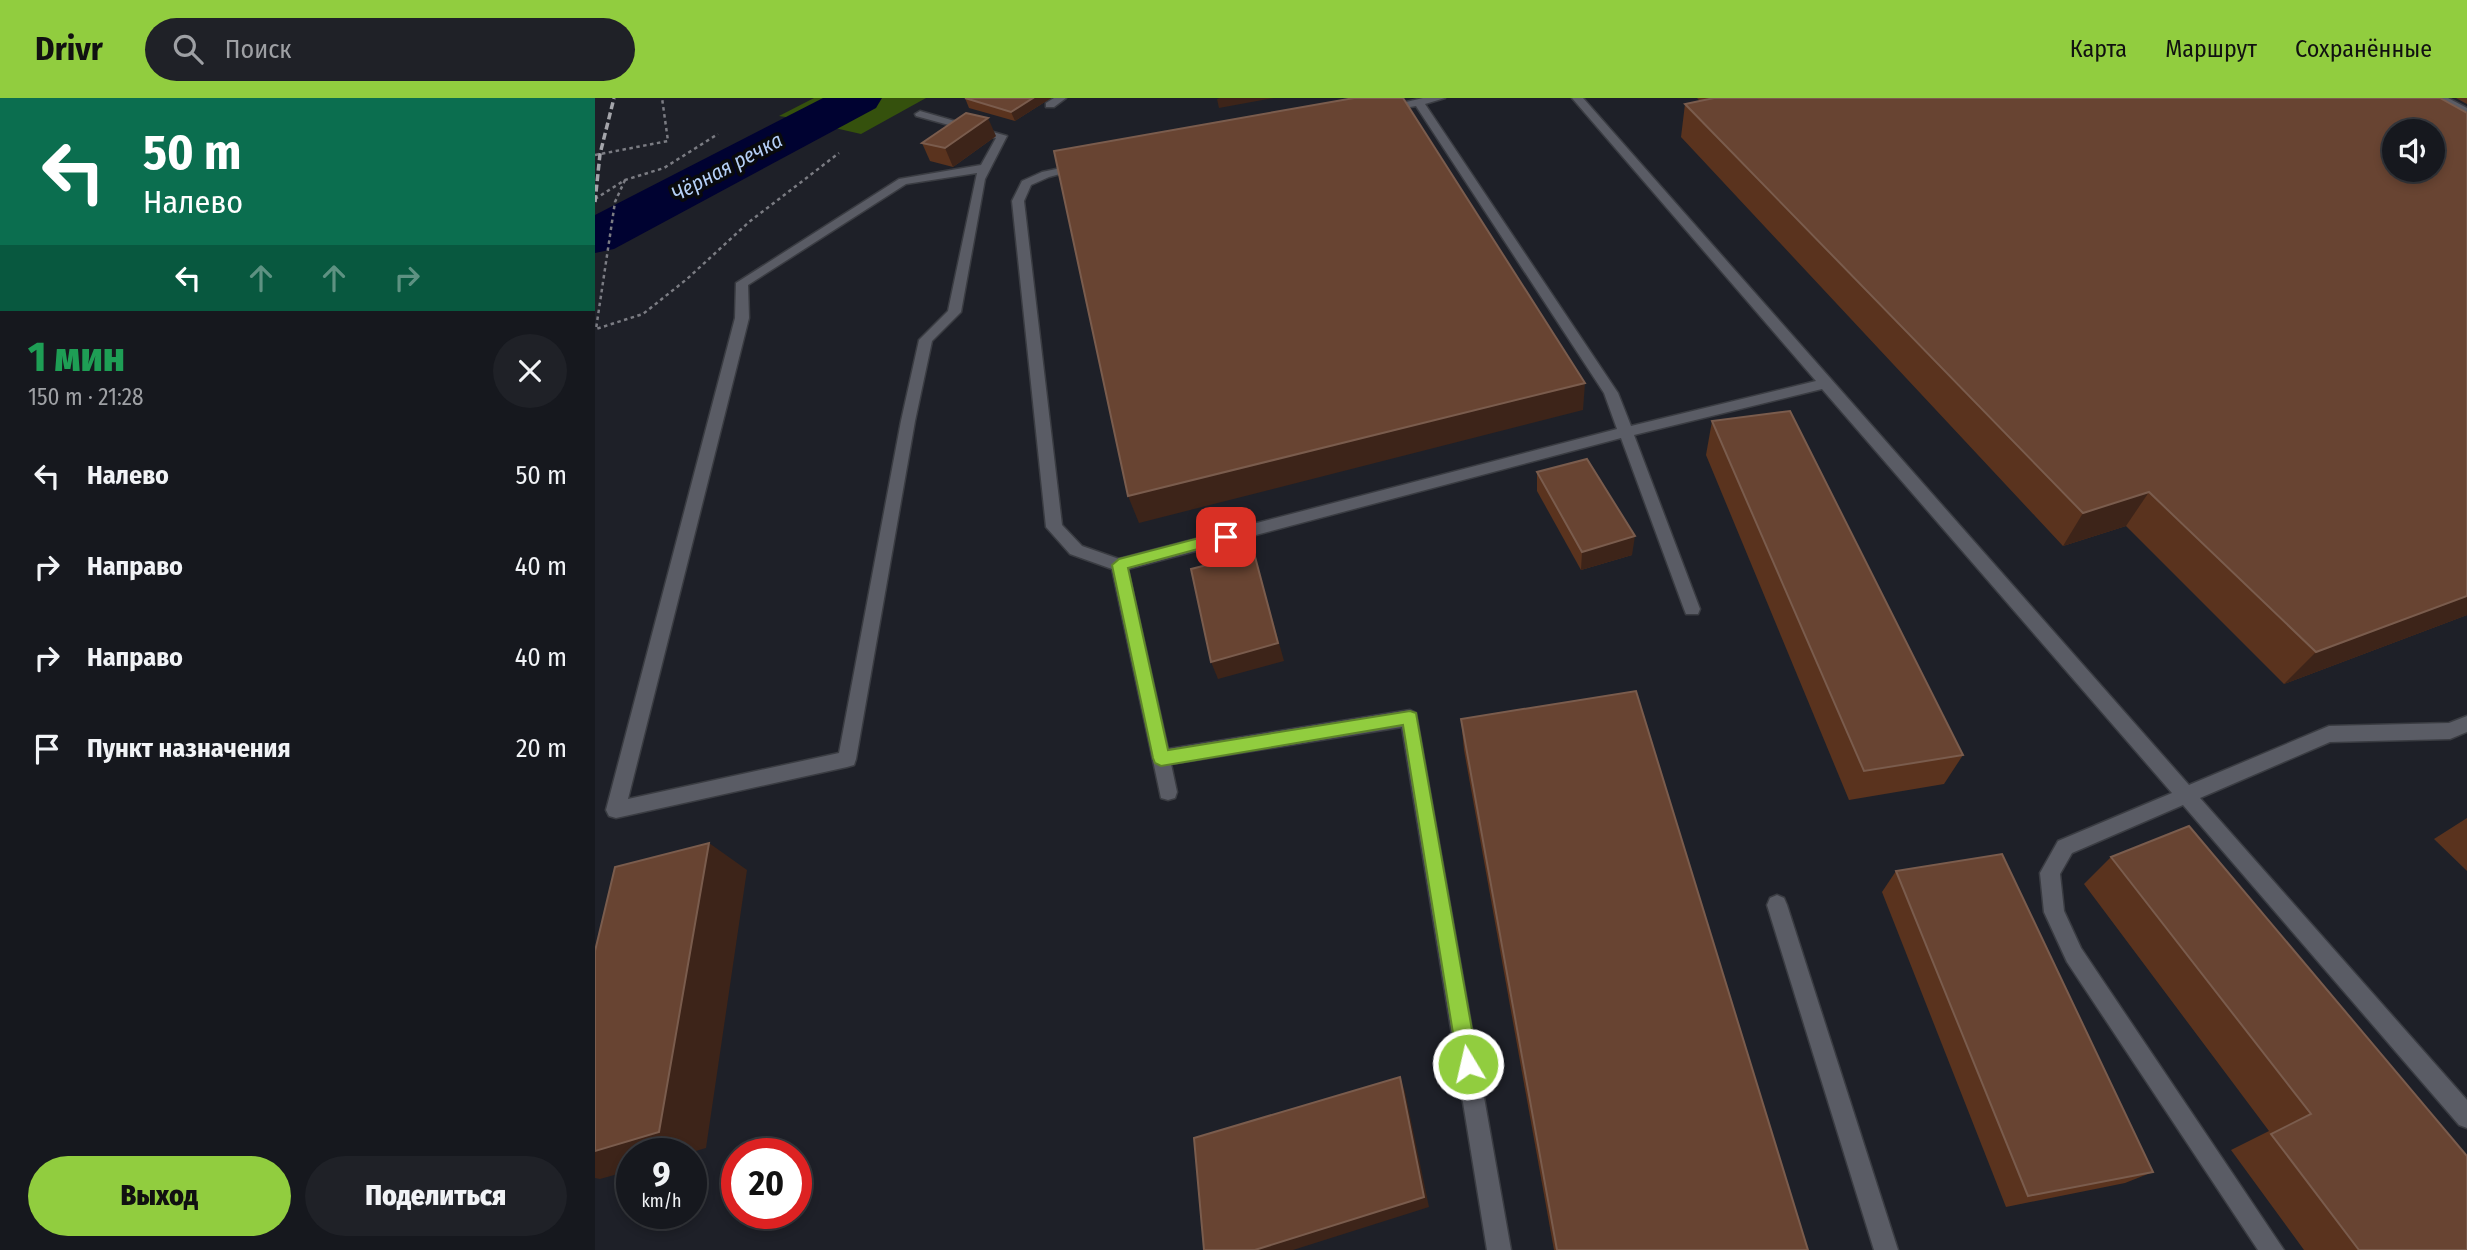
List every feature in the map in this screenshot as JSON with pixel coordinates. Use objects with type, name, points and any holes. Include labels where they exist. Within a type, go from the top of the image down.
[{"type":"lane","points":[[1050,105],[1061,98]]},
{"type":"lane","points":[[1365,112],[1440,98]]},
{"type":"lane","points":[[1577,98],[2467,1117]]},
{"type":"lane","points":[[2440,98],[2467,112]]},
{"type":"lane","points":[[1419,102],[1611,393],[1692,609]]},
{"type":"lane","points":[[920,114],[1002,136],[985,168],[979,179],[954,312],[926,340],[908,421],[847,759],[616,810],[742,318],[742,283],[903,181],[985,168]]},
{"type":"lane","points":[[1098,163],[1046,174],[1026,183],[1018,201],[1054,527],[1076,550],[1119,565],[1625,432],[1827,383]]},
{"type":"lane","points":[[1119,565],[1168,792]]},
{"type":"lane","points":[[1161,758],[1410,718],[1499,1250]]},
{"type":"lane","points":[[2272,1250],[2074,956],[2054,912],[2050,873],[2065,847],[2329,734],[2450,731],[2467,724]]},
{"type":"lane","points":[[1777,905],[1886,1250]]},
{"type":"path","points":[[595,155],[668,141],[662,98]]},
{"type":"path","points":[[595,199],[625,180],[664,168],[718,134]]},
{"type":"path","points":[[625,180],[615,202],[596,329],[643,314],[687,279],[748,222],[839,153]]},
{"type":"green space","points":[[814,98],[850,98],[806,120],[779,116]]},
{"type":"green space","points":[[880,98],[926,98],[861,134],[826,126]]},
{"type":"building","points":[[965,98],[1033,98],[1011,112]]},
{"type":"building","points":[[1354,98],[1403,98],[1585,383],[1128,496],[1054,151]]},
{"type":"building","points":[[1714,98],[2440,98],[2467,113],[2467,596],[2316,652],[2149,492],[2083,513],[1685,104]]},
{"type":"building","points":[[966,113],[988,118],[945,148],[922,143]]},
{"type":"building","points":[[1790,411],[1963,755],[1864,771],[1712,421]]},
{"type":"building","points":[[1587,459],[1635,536],[1582,552],[1537,472]]},
{"type":"building","points":[[1254,553],[1278,643],[1211,662],[1191,569]]},
{"type":"building","points":[[1636,691],[1808,1250],[1557,1250],[1461,719]]},
{"type":"building","points":[[2189,826],[2467,1156],[2467,1250],[2359,1250],[2271,1134],[2311,1114],[2111,857]]},
{"type":"building","points":[[709,843],[659,1132],[639,1138],[616,1138],[616,1145],[595,1151],[595,951],[615,867]]},
{"type":"building","points":[[2002,854],[2153,1172],[2028,1196],[1896,871]]},
{"type":"building","points":[[1400,1077],[1424,1197],[1255,1250],[1204,1250],[1194,1138]]},
{"type":"waterway","name":"Чёрная речка","points":[[595,237],[859,98]]},
{"type":"railway","points":[[595,202],[600,154],[614,98]]},
{"type":"route","points":[[1226,537],[1119,565],[1161,758],[1410,718],[1468,1064]]}]
